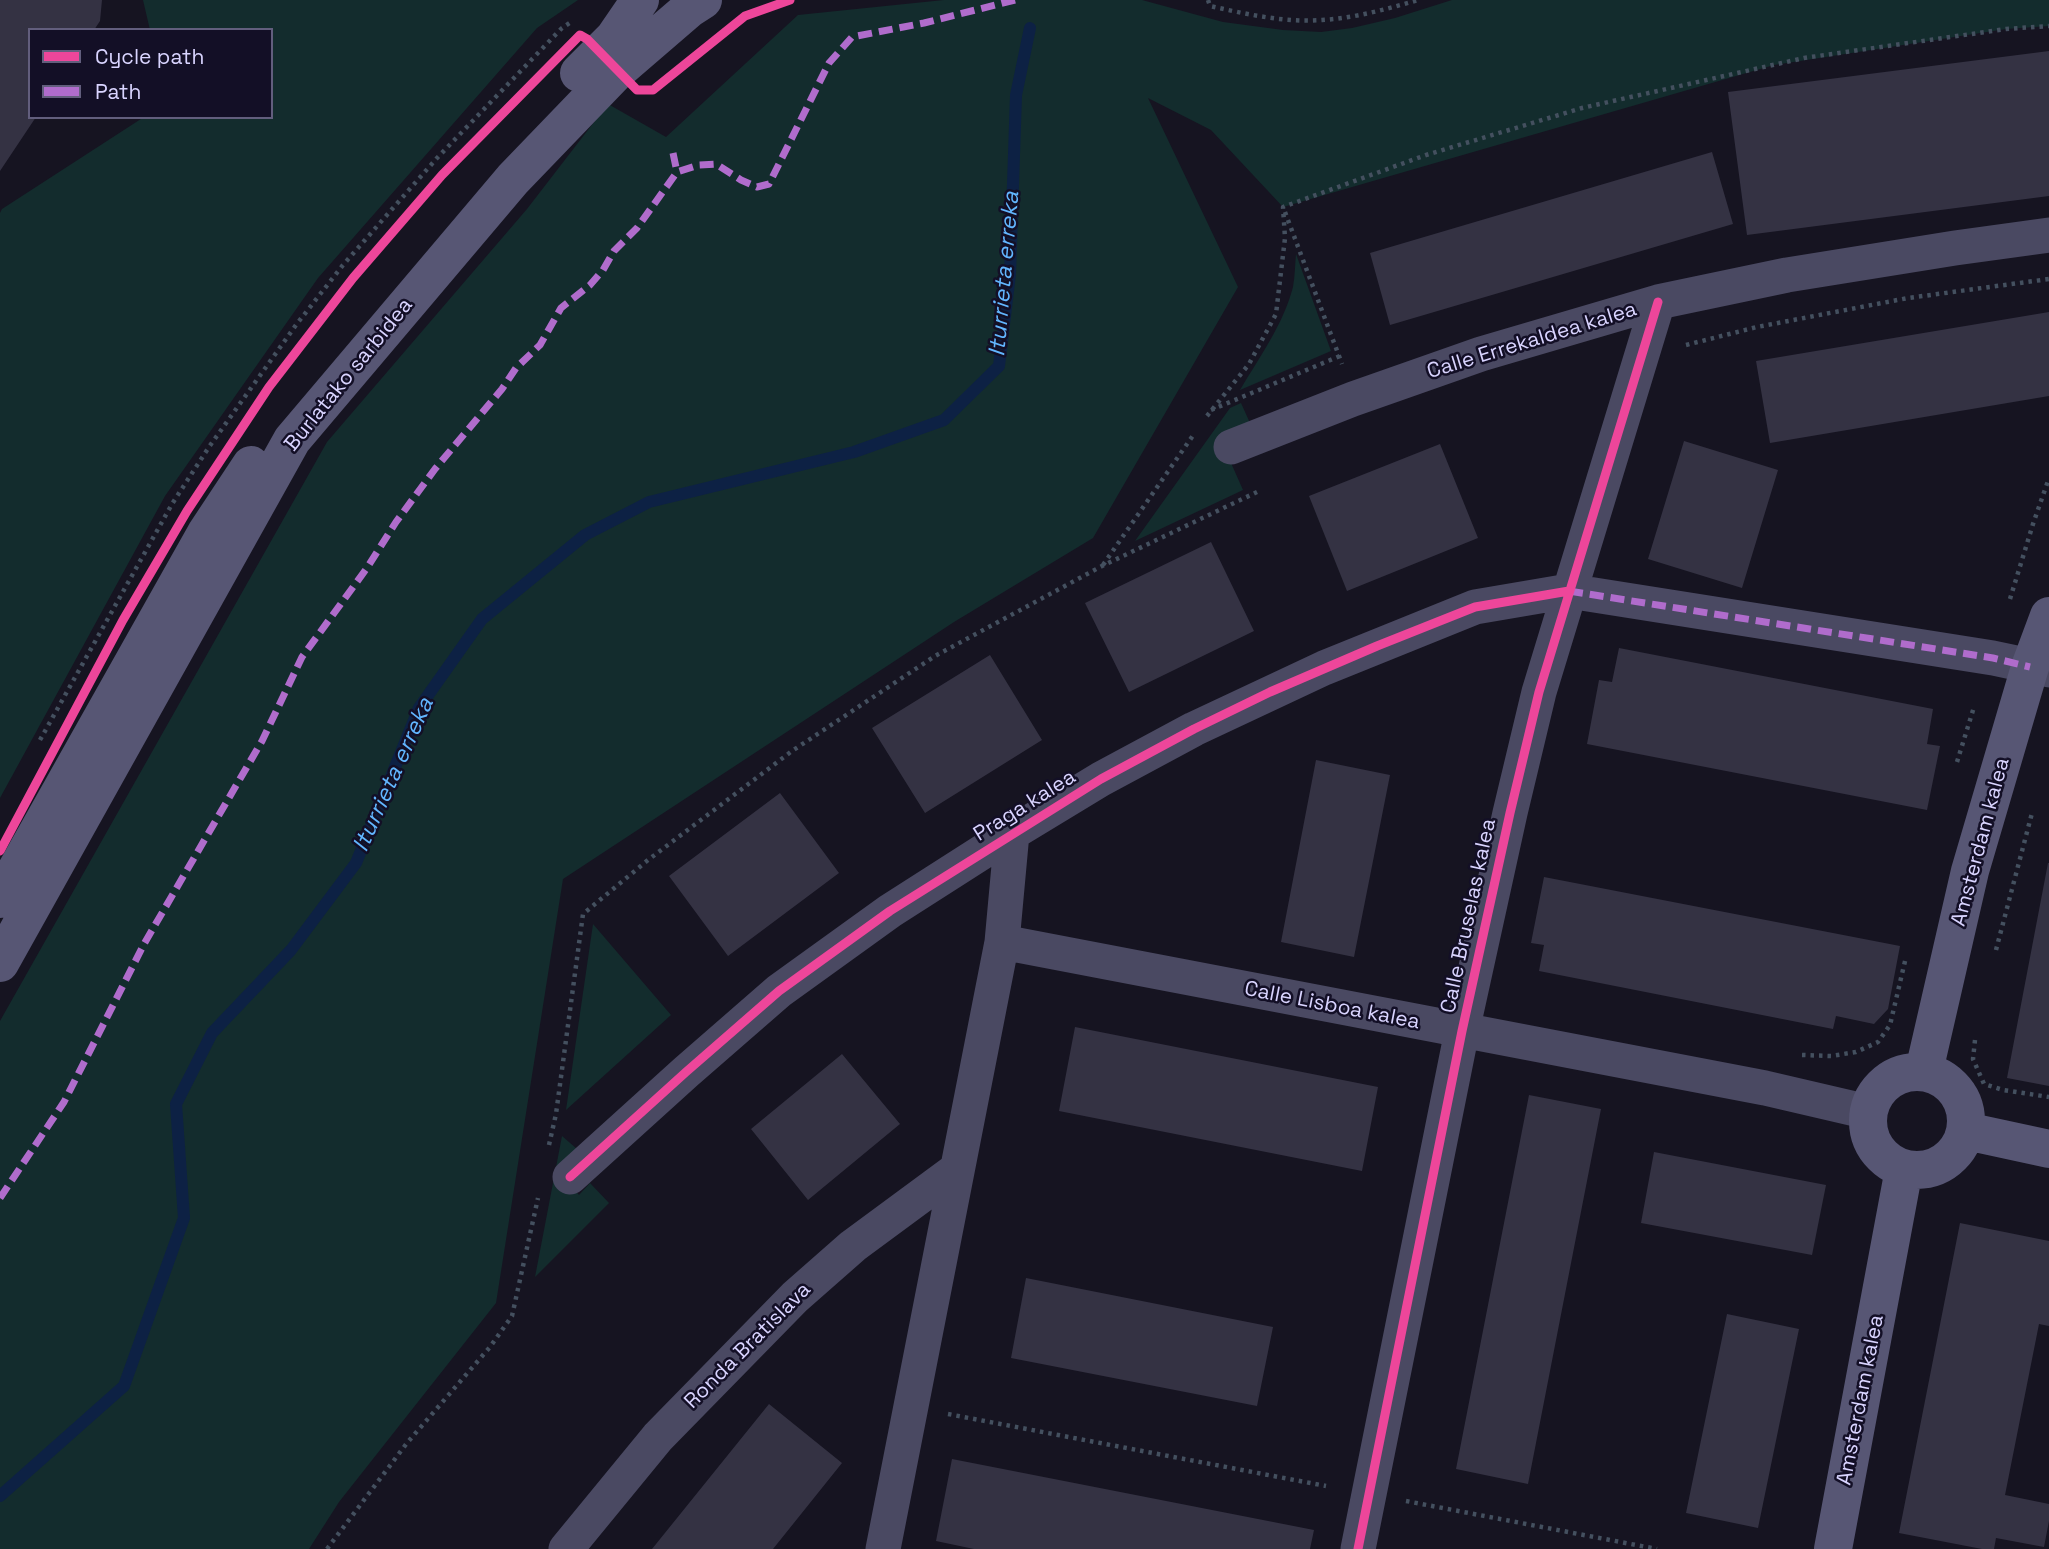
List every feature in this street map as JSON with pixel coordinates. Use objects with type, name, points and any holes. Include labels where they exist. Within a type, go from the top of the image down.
[{"type":"main road","name":"Burlatako sarbidea","points":[[0,899],[206,533],[279,421],[442,223],[614,38],[640,0]]},
{"type":"main road","name":"Burlatako sarbidea","points":[[0,962],[292,440],[513,179],[617,71],[703,0]]},
{"type":"main road","name":"Amsterdam kalea","points":[[1924,1071],[1970,871],[2040,668],[2049,616]]},
{"type":"main road","points":[[1924,1071],[1944,1078],[1958,1092],[1966,1111],[1966,1131],[1958,1150],[1942,1163],[1924,1170],[1904,1168],[1887,1160],[1875,1147],[1868,1131],[1868,1112],[1875,1094],[1888,1080],[1905,1072],[1924,1071]]},
{"type":"main road","points":[[1966,1131],[2049,1149]]},
{"type":"main road","name":"Amsterdam kalea","points":[[1833,1549],[1904,1168]]},
{"type":"street","name":"Calle Errekaldea kalea","points":[[1231,447],[1353,399],[1481,354],[1658,302],[1787,275],[2049,235]]},
{"type":"street","name":"Calle Bruselas kalea","points":[[1358,1549],[1462,1031],[1539,692],[1658,302]]},
{"type":"street","name":"Praga kalea","points":[[558,1166],[686,1072],[779,991],[890,911],[1012,833],[1101,779],[1194,729],[1324,668],[1475,607],[1569,591],[1993,658],[2040,668]]},
{"type":"street","points":[[883,1549],[1002,942],[1012,833]]},
{"type":"street","name":"Calle Lisboa kalea","points":[[1002,942],[1765,1088],[1868,1112]]},
{"type":"street","name":"Ronda Bratislava","points":[[566,1549],[658,1437],[795,1297],[853,1246],[957,1170]]},
{"type":"path","points":[[1208,0],[1210,6],[1255,16],[1320,20],[1348,17],[1418,0]]},
{"type":"path","points":[[36,748],[172,504],[296,325],[437,158],[562,28],[578,17]]},
{"type":"path","points":[[1283,207],[1426,155],[1582,108],[1804,58],[2006,29],[2049,26]]},
{"type":"path","points":[[1283,207],[1340,356],[1353,399]]},
{"type":"path","points":[[1202,422],[1249,365],[1276,314],[1285,238],[1283,207]]},
{"type":"path","points":[[1682,357],[1686,344],[1757,327],[1908,298],[2049,279]]},
{"type":"path","points":[[1210,411],[1340,356]]},
{"type":"path","points":[[1102,566],[1195,433]]},
{"type":"path","points":[[2010,601],[2032,524],[2049,478]]},
{"type":"path","points":[[558,1166],[556,1114],[583,914],[648,860],[792,751],[935,656],[1102,566],[1257,492]]},
{"type":"path","points":[[1956,767],[1969,720],[1993,658]]},
{"type":"path","points":[[1994,956],[2032,813]]},
{"type":"path","points":[[1800,1055],[1831,1056],[1856,1052],[1878,1042],[1890,1025],[1908,951]]},
{"type":"path","points":[[1975,1036],[1973,1059],[1984,1084],[2003,1090],[2049,1097]]},
{"type":"path","points":[[327,1549],[407,1443],[490,1347],[512,1316],[538,1195]]},
{"type":"path","points":[[947,1414],[1326,1486]]},
{"type":"path","points":[[1405,1501],[1657,1549]]},
{"type":"green space","points":[[143,0],[578,0],[537,28],[318,278],[165,496],[0,798],[0,213],[2,209],[141,119],[273,119],[273,28],[150,28]]},
{"type":"green space","points":[[944,0],[1142,0],[1223,22],[1321,32],[1395,18],[1452,0],[2049,0],[2049,26],[2006,29],[1774,65],[1283,207],[1211,130],[1148,98],[1238,287],[1093,538],[954,622],[563,879],[496,1303],[339,1502],[309,1549],[0,1549],[0,1021],[327,442],[527,209],[608,104],[666,137],[798,15]]},
{"type":"green space","points":[[1296,254],[1331,351],[1240,390],[1270,340],[1289,301]]},
{"type":"green space","points":[[1241,403],[1250,423],[1220,438],[1243,490],[1135,541],[1230,408]]},
{"type":"green space","points":[[593,924],[671,1015],[566,1110]]},
{"type":"green space","points":[[562,1136],[577,1149],[558,1170],[579,1195],[590,1183],[609,1203],[535,1277]]},
{"type":"building","points":[[0,0],[102,0],[100,21],[95,28],[28,28],[28,119],[35,119],[0,171]]},
{"type":"building","points":[[2049,51],[2049,196],[1747,235],[1728,92]]},
{"type":"building","points":[[1712,152],[1733,224],[1390,325],[1370,253]]},
{"type":"building","points":[[2049,312],[2049,396],[1770,443],[1756,361]]},
{"type":"building","points":[[1684,441],[1778,470],[1742,588],[1648,559]]},
{"type":"building","points":[[1440,444],[1478,538],[1347,591],[1309,496]]},
{"type":"building","points":[[1211,542],[1254,631],[1129,692],[1085,603]]},
{"type":"building","points":[[1619,648],[1933,709],[1927,744],[1940,746],[1927,810],[1587,744],[1599,680],[1612,682]]},
{"type":"building","points":[[990,655],[1042,740],[925,813],[872,728]]},
{"type":"building","points":[[1316,760],[1390,775],[1354,957],[1281,942]]},
{"type":"building","points":[[780,793],[839,873],[728,956],[669,876]]},
{"type":"building","points":[[2049,863],[2049,1086],[2007,1078]]},
{"type":"building","points":[[1544,877],[1900,946],[1888,1009],[1874,1024],[1836,1016],[1833,1029],[1539,971],[1544,945],[1531,943]]},
{"type":"building","points":[[1075,1027],[1378,1087],[1362,1171],[1059,1111]]},
{"type":"building","points":[[842,1054],[900,1124],[808,1200],[751,1129]]},
{"type":"building","points":[[1529,1095],[1601,1109],[1528,1484],[1456,1469]]},
{"type":"building","points":[[1654,1152],[1826,1185],[1812,1255],[1641,1223]]},
{"type":"building","points":[[1960,1223],[2049,1241],[2049,1326],[2039,1324],[2005,1495],[2049,1504],[2044,1547],[1996,1538],[1994,1549],[1982,1549],[1899,1533]]},
{"type":"building","points":[[1026,1278],[1273,1327],[1257,1406],[1011,1358]]},
{"type":"building","points":[[1727,1314],[1799,1329],[1758,1528],[1686,1513]]},
{"type":"building","points":[[769,1404],[842,1463],[773,1549],[652,1549]]},
{"type":"building","points":[[952,1459],[1314,1530],[1310,1549],[974,1549],[936,1541]]},
{"type":"waterway","name":"Iturrieta erreka","points":[[0,1496],[124,1386],[184,1218],[176,1104],[212,1033],[291,950],[356,863],[419,708],[482,619],[585,535],[649,502],[854,452],[944,420],[999,366],[1010,274],[1016,95],[1030,28]]},
{"type":"marked path","points":[[0,1198],[64,1102],[144,944],[262,741],[302,657],[435,469],[502,389],[516,368],[540,345],[561,308],[590,285],[603,270],[614,251],[637,228],[677,172],[699,165],[716,164],[757,187],[769,184],[829,63],[852,37],[924,23],[1015,0]]},
{"type":"marked path","points":[[673,153],[677,172]]},
{"type":"marked path","points":[[1569,591],[1993,658],[2030,667]]},
{"type":"cycle path","points":[[0,851],[123,620],[187,511],[269,387],[353,278],[442,175],[580,35],[637,90],[653,90],[745,16],[790,0]]},
{"type":"cycle path","points":[[1358,1549],[1462,1031],[1539,692],[1658,302]]},
{"type":"cycle path","points":[[570,1177],[779,991],[890,911],[1101,779],[1270,692],[1377,646],[1475,607],[1569,591]]}]
